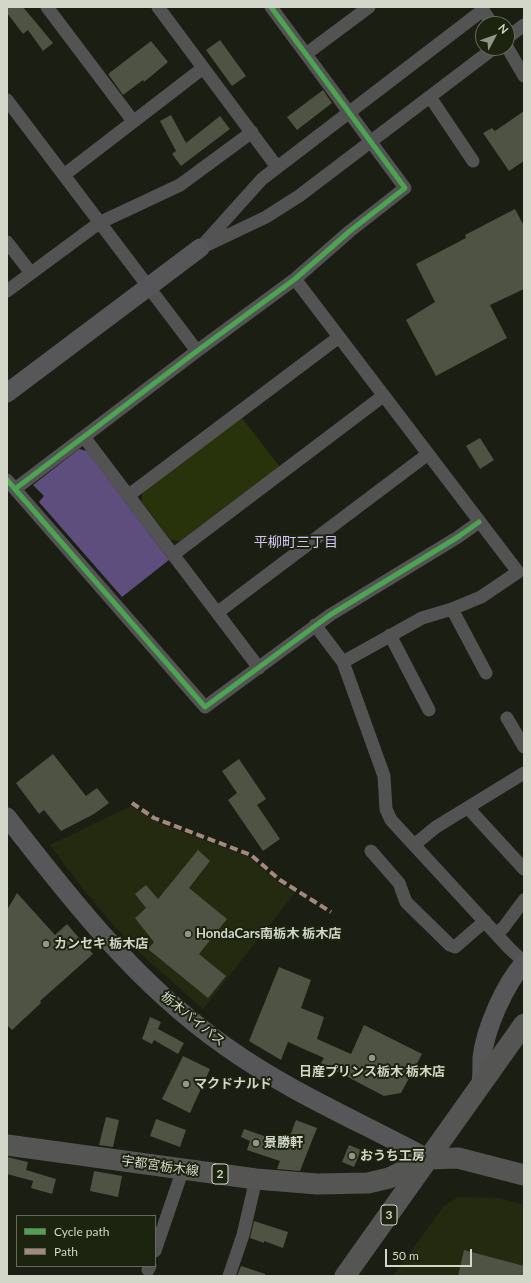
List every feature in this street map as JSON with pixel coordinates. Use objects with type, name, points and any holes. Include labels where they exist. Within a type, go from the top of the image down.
[{"type":"main road","points":[[9,388],[200,248]]},
{"type":"main road","name":"栃木バイパス","points":[[7,817],[87,918],[123,958],[158,992],[199,1026],[256,1067],[302,1094],[429,1159]]},
{"type":"main road","points":[[481,1085],[482,1057],[492,1024],[510,982],[524,962]]},
{"type":"main road","name":"3","points":[[347,1274],[524,1024]]},
{"type":"main road","name":"宇都宮栃木線","points":[[7,1145],[256,1179],[317,1184],[368,1183],[389,1178],[429,1159],[458,1158],[524,1175]]},
{"type":"main road","points":[[429,1159],[454,1172],[524,1188]]},
{"type":"street","points":[[47,7],[133,121]]},
{"type":"street","points":[[158,7],[277,166]]},
{"type":"street","points":[[271,7],[372,141],[405,188],[350,231],[295,279],[84,437],[11,485],[205,707],[315,626],[458,537],[479,522]]},
{"type":"street","points":[[306,54],[369,7]]},
{"type":"street","points":[[200,248],[254,186],[277,166],[482,9]]},
{"type":"street","points":[[515,32],[524,25]]},
{"type":"street","points":[[200,248],[266,218],[299,196],[484,56]]},
{"type":"street","points":[[512,56],[524,76]]},
{"type":"street","points":[[64,175],[203,68]]},
{"type":"street","points":[[430,97],[473,161]]},
{"type":"street","points":[[7,100],[196,352]]},
{"type":"street","points":[[7,291],[99,223],[180,185],[252,132]]},
{"type":"street","points":[[7,242],[31,273]]},
{"type":"street","points":[[295,279],[479,522],[521,570],[481,597],[452,609],[422,618],[343,662]]},
{"type":"street","points":[[129,495],[339,338]]},
{"type":"street","points":[[174,554],[383,396]]},
{"type":"street","points":[[84,437],[259,668]]},
{"type":"street","points":[[218,612],[428,454]]},
{"type":"street","points":[[452,609],[486,673]]},
{"type":"street","points":[[315,626],[343,662],[384,776],[386,809],[394,824],[524,962]]},
{"type":"street","points":[[390,635],[429,710]]},
{"type":"street","points":[[507,718],[524,748]]},
{"type":"street","points":[[414,845],[436,827],[469,809],[524,773]]},
{"type":"street","points":[[469,809],[524,869]]},
{"type":"street","points":[[371,851],[398,883],[406,902],[450,945],[455,947],[461,943],[485,921]]},
{"type":"street","points":[[496,934],[504,927],[524,900]]},
{"type":"street","points":[[156,1248],[183,1169]]},
{"type":"street","points":[[229,1276],[243,1235],[256,1179]]},
{"type":"shaded area","points":[[242,418],[280,467],[180,541],[171,540],[142,502],[142,492]]},
{"type":"shaded area","points":[[79,449],[87,451],[169,560],[122,597],[39,502],[44,496],[33,485]]},
{"type":"shaded area","points":[[131,806],[161,824],[249,857],[279,883],[295,893],[203,1009],[141,954],[115,927],[82,888],[50,845]]},
{"type":"shaded area","points":[[458,1197],[499,1198],[524,1205],[524,1276],[393,1276],[443,1207]]},
{"type":"building","points":[[7,7],[23,7],[53,43],[43,51],[28,30],[23,34],[7,13]]},
{"type":"building","points":[[220,40],[246,76],[232,86],[206,50]]},
{"type":"building","points":[[151,41],[168,62],[144,82],[143,80],[123,95],[108,74]]},
{"type":"building","points":[[323,90],[332,103],[297,130],[287,117]]},
{"type":"building","points":[[524,111],[524,161],[509,171],[483,133],[492,128],[495,131]]},
{"type":"building","points":[[171,115],[186,143],[220,116],[230,129],[181,166],[172,154],[176,151],[160,121]]},
{"type":"building","points":[[515,209],[524,226],[524,289],[490,305],[507,338],[436,376],[406,320],[435,302],[416,264],[466,238],[465,235]]},
{"type":"building","points":[[480,438],[494,460],[480,469],[466,446]]},
{"type":"building","points":[[53,754],[86,796],[97,788],[109,803],[94,814],[61,831],[44,810],[39,814],[16,783]]},
{"type":"building","points":[[239,759],[266,799],[257,805],[280,839],[263,851],[228,800],[237,793],[222,771]]},
{"type":"building","points":[[198,850],[210,861],[189,888],[227,919],[199,954],[226,976],[208,998],[148,949],[154,942],[135,918],[146,908],[135,894],[146,885],[158,899]]},
{"type":"building","name":"カンセキ 栃木店","points":[[17,893],[55,935],[67,924],[93,954],[40,1001],[41,1003],[12,1030],[7,1025],[7,910]]},
{"type":"building","points":[[279,967],[311,980],[301,1008],[324,1017],[317,1039],[351,1054],[364,1025],[422,1054],[401,1093],[384,1096],[321,1063],[324,1058],[288,1042],[281,1060],[249,1041]]},
{"type":"building","points":[[150,1017],[161,1022],[158,1029],[184,1043],[178,1054],[154,1040],[152,1044],[142,1039]]},
{"type":"building","name":"マクドナルド","points":[[183,1056],[210,1069],[190,1113],[162,1099]]},
{"type":"building","points":[[106,1117],[119,1120],[113,1147],[99,1145]]},
{"type":"building","points":[[156,1119],[186,1130],[180,1147],[150,1136]]},
{"type":"building","points":[[296,1120],[317,1128],[300,1171],[277,1169],[280,1161],[247,1150],[250,1141],[241,1137],[244,1129],[287,1144]]},
{"type":"building","name":"おうち工房","points":[[349,1145],[361,1150],[354,1167],[342,1162]]},
{"type":"building","points":[[7,1157],[28,1162],[26,1170],[56,1179],[52,1194],[31,1188],[33,1181],[7,1174]]},
{"type":"building","points":[[94,1171],[122,1176],[118,1197],[90,1191]]},
{"type":"building","points":[[254,1221],[288,1232],[283,1248],[250,1238]]},
{"type":"building","points":[[464,1250],[524,1266],[524,1276],[458,1276]]},
{"type":"building","points":[[241,1266],[265,1274],[265,1276],[237,1276]]},
{"type":"marked path","points":[[132,803],[154,818],[251,855],[280,880],[331,912]]},
{"type":"cycle path","points":[[15,489],[295,279],[350,231],[405,188],[271,7]]},
{"type":"cycle path","points":[[7,480],[205,707],[330,615],[458,537],[479,522]]},
{"type":"place","name":"HondaCars南栃木 栃木店","points":[[188,934]]},
{"type":"place","name":"カンセキ 栃木店","points":[[46,944]]},
{"type":"place","name":"日産プリンス栃木 栃木店","points":[[372,1058]]},
{"type":"place","name":"マクドナルド","points":[[186,1084]]},
{"type":"place","name":"景勝軒","points":[[256,1143]]},
{"type":"place","name":"おうち工房","points":[[352,1156]]},
{"type":"district","name":"平柳町三丁目","points":[[296,542]]}]
